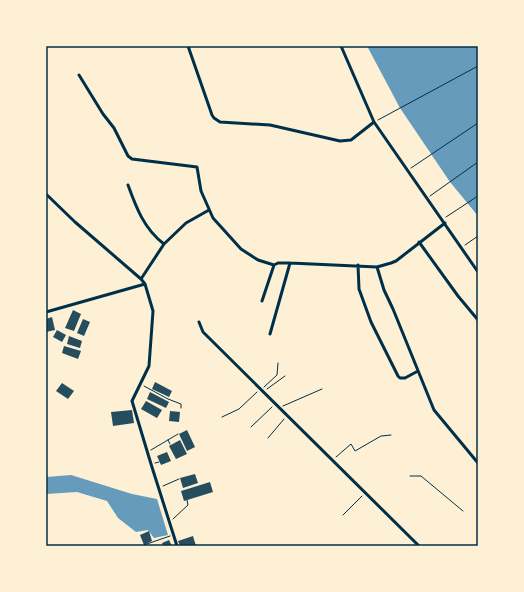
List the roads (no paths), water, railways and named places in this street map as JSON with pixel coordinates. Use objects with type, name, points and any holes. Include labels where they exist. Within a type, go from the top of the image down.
[{"type":"street","points":[[188,46],[212,115],[220,122],[240,122],[270,126],[340,141],[351,140],[374,122]]},
{"type":"street","points":[[342,46],[374,122],[478,272]]},
{"type":"street","points":[[79,75],[103,114],[114,128],[128,156],[132,159],[197,167],[201,192],[212,218],[240,249],[258,260],[274,265],[278,263],[290,263],[377,267],[396,261],[444,222]]},
{"type":"street","points":[[128,185],[147,227],[164,244]]},
{"type":"street","points":[[46,194],[75,222],[145,284],[153,311],[149,366],[132,401],[177,546]]},
{"type":"street","points":[[141,279],[164,244],[186,223],[209,210]]},
{"type":"street","points":[[419,242],[458,296],[478,320]]},
{"type":"street","points":[[270,334],[290,263]]},
{"type":"street","points":[[262,301],[274,265]]},
{"type":"street","points":[[358,265],[359,288],[387,356],[398,376],[400,378],[404,378],[418,371]]},
{"type":"street","points":[[377,267],[384,290],[434,410],[478,463]]},
{"type":"street","points":[[46,312],[145,284]]},
{"type":"street","points":[[199,322],[203,332],[419,546]]},
{"type":"water","points":[[367,46],[478,46],[478,216],[450,182],[400,108]]},
{"type":"water","points":[[71,475],[132,494],[157,499],[168,535],[154,538],[148,530],[136,532],[118,518],[107,501],[77,492],[46,494],[46,477]]}]
